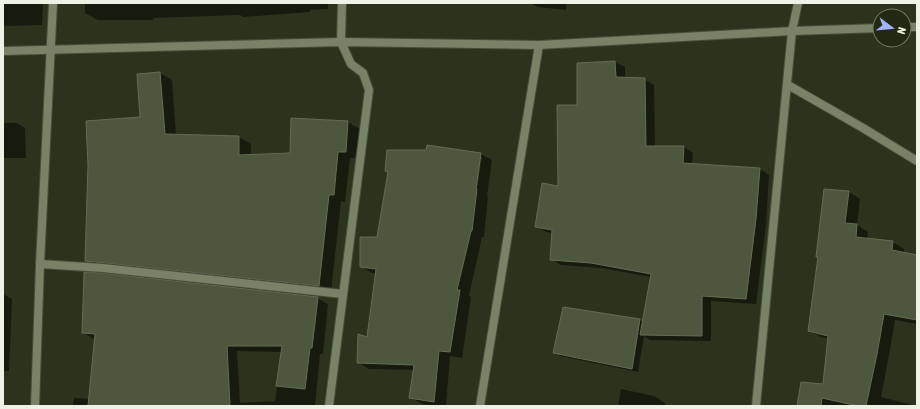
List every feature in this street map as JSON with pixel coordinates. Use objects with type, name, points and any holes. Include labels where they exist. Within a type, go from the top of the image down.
[{"type":"street","points":[[35,406],[40,264],[53,3]]},
{"type":"street","points":[[329,406],[369,90],[363,73],[351,64],[341,42],[342,3]]},
{"type":"street","points":[[756,406],[792,31],[798,3]]},
{"type":"street","points":[[3,51],[341,42],[539,45],[792,31],[872,28]]},
{"type":"street","points":[[480,406],[539,45]]},
{"type":"street","points":[[788,85],[917,161]]},
{"type":"street","points":[[40,264],[103,268],[343,294]]},
{"type":"building","points":[[615,61],[616,77],[645,78],[646,146],[684,146],[683,163],[760,168],[756,219],[746,299],[702,296],[702,336],[640,335],[651,274],[591,263],[550,260],[552,230],[535,227],[542,183],[558,186],[557,105],[577,105],[577,63]]},
{"type":"building","points":[[160,72],[165,134],[239,136],[239,155],[290,153],[291,118],[348,121],[346,152],[338,152],[334,195],[329,195],[319,286],[85,261],[88,165],[86,121],[140,117],[137,74]]},
{"type":"building","points":[[427,145],[481,153],[472,231],[457,290],[460,290],[450,352],[439,351],[434,402],[409,398],[414,365],[357,363],[358,334],[367,337],[376,269],[360,267],[360,237],[377,237],[388,172],[385,171],[387,150],[426,150]]},
{"type":"building","points":[[824,189],[849,191],[845,223],[857,224],[856,237],[893,241],[892,250],[917,255],[917,320],[884,314],[866,406],[858,406],[822,398],[821,406],[797,406],[801,382],[823,384],[828,336],[808,331],[818,257],[816,257]]},
{"type":"building","points":[[84,272],[318,297],[305,389],[276,386],[282,346],[227,346],[230,406],[88,406],[95,334],[82,333]]},
{"type":"building","points":[[563,307],[640,319],[632,369],[553,353]]}]
